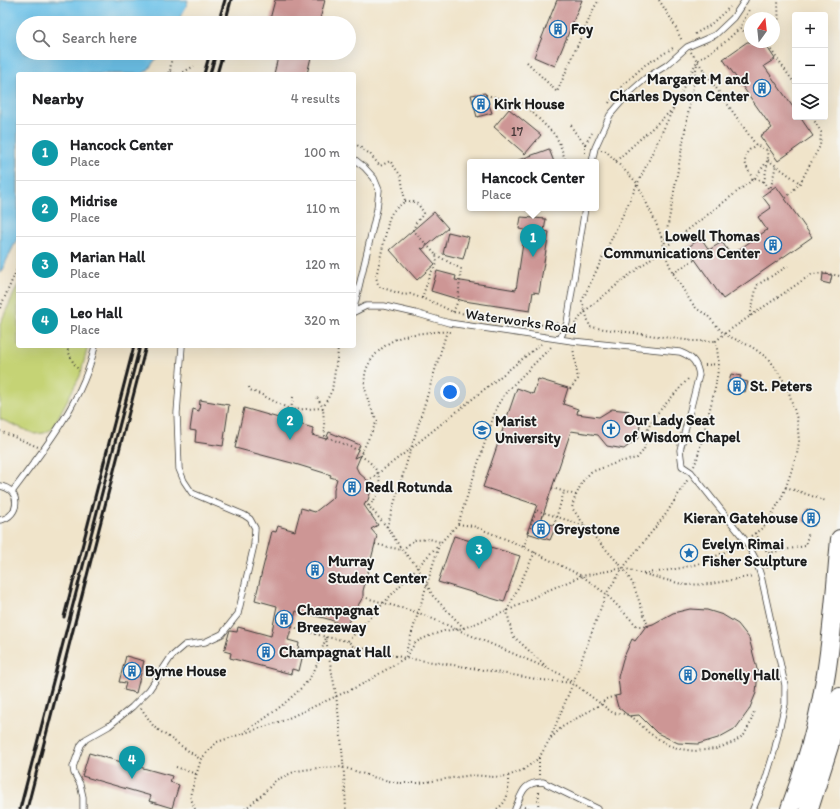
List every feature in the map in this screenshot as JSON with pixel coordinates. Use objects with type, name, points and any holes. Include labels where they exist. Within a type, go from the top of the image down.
[{"type":"highway","points":[[790,809],[815,729],[826,674],[840,538]]},
{"type":"highway","points":[[810,804],[829,746],[840,697]]},
{"type":"lane","points":[[593,159],[595,148],[610,115],[628,94],[646,78],[667,65],[687,47],[715,35],[733,18],[745,0]]},
{"type":"lane","points":[[356,161],[374,178],[379,190],[377,209],[356,299]]},
{"type":"lane","points":[[560,339],[568,323],[585,211]]},
{"type":"lane","name":"Waterworks Road","points":[[356,311],[366,306],[384,306],[449,323],[572,341],[672,351],[688,355],[697,366]]},
{"type":"lane","points":[[12,492],[43,450],[74,401],[94,348]]},
{"type":"lane","points":[[83,809],[83,797],[80,784],[74,773],[73,767],[81,745],[86,739],[109,726],[137,702],[149,690],[171,657],[185,645],[205,642],[222,634],[238,614],[254,545],[255,528],[250,519],[192,493],[184,481],[179,469],[177,413],[182,348]]},
{"type":"lane","points":[[697,366],[699,375],[680,450],[682,466],[691,472],[745,540],[755,558],[761,576],[785,685],[785,704],[767,774],[752,809]]},
{"type":"lane","points":[[0,486],[8,488],[12,492],[15,497],[16,504],[12,515],[0,520]]},
{"type":"lane","points":[[515,809],[525,787],[534,782],[543,782],[598,809]]},
{"type":"path","points":[[527,62],[557,92],[594,8],[599,0]]},
{"type":"path","points":[[659,0],[674,22],[687,47],[756,145],[768,150],[768,160],[764,182]]},
{"type":"path","points":[[778,0],[778,12]]},
{"type":"path","points":[[740,28],[744,32]]},
{"type":"path","points":[[769,48],[792,80]]},
{"type":"path","points":[[170,72],[171,60]]},
{"type":"path","points":[[697,61],[582,300],[590,327],[692,341],[716,341],[812,274],[824,273],[840,276]]},
{"type":"path","points":[[663,250],[697,61]]},
{"type":"path","points":[[184,72],[194,66]]},
{"type":"path","points":[[486,95],[524,104],[554,134],[559,142],[565,159]]},
{"type":"path","points":[[616,161],[673,109]]},
{"type":"path","points":[[786,198],[800,183],[820,146],[821,132],[814,120]]},
{"type":"path","points":[[571,125],[585,144]]},
{"type":"path","points":[[356,144],[370,154],[380,166],[390,161],[401,176],[405,201]]},
{"type":"path","points":[[756,145],[748,150],[744,158],[746,167],[754,179],[764,182],[770,191],[776,165]]},
{"type":"path","points":[[194,809],[190,796],[201,759],[217,742],[282,721],[361,685],[404,658],[416,642],[444,631],[464,628],[508,611],[544,592],[582,576],[623,568],[640,572],[652,572],[701,563],[741,544],[765,526],[781,499],[798,454],[799,441],[797,419],[787,386],[770,360],[752,347],[724,334],[707,315],[697,309],[690,302],[673,273],[663,250],[662,238],[637,184],[606,151],[595,148]]},
{"type":"path","points":[[348,641],[382,603],[458,524],[497,406],[507,391],[560,339],[585,311],[663,250],[681,234],[754,179],[768,160]]},
{"type":"path","points":[[768,160],[800,183]]},
{"type":"path","points":[[387,527],[446,332],[453,312],[458,300],[461,269],[436,255],[413,230],[416,223],[424,213],[418,204],[413,201],[405,201],[392,210],[388,219],[376,276],[380,287],[404,295],[410,294],[422,298],[453,312],[494,319],[549,325]]},
{"type":"path","points":[[422,298],[430,274],[437,264],[436,255]]},
{"type":"path","points":[[673,273],[695,258]]},
{"type":"path","points":[[750,316],[757,285],[788,266]]},
{"type":"path","points":[[0,308],[16,272]]},
{"type":"path","points":[[369,506],[380,490],[378,473],[368,460],[360,456],[377,422],[368,402],[365,386],[365,373],[373,356],[386,345],[404,336],[446,332],[454,333]]},
{"type":"path","points":[[570,389],[578,379],[572,341]]},
{"type":"path","points":[[245,809],[263,794],[276,780],[296,771],[343,767],[376,778],[398,783],[419,783],[472,774],[494,777],[508,776],[523,770],[539,758],[550,738],[573,683],[606,594],[623,568],[666,514],[687,482],[697,459],[715,389],[719,364],[716,341]]},
{"type":"path","points":[[368,481],[542,344],[534,343]]},
{"type":"path","points":[[67,348],[73,362],[84,378]]},
{"type":"path","points":[[323,408],[332,390],[337,348]]},
{"type":"path","points":[[458,524],[473,526],[524,547],[582,576],[606,594],[637,626],[648,626],[633,584],[623,568],[586,527],[572,508],[582,482],[591,472],[619,462],[637,458],[644,450],[647,431],[653,418],[692,376],[697,366],[719,364]]},
{"type":"path","points":[[249,387],[250,390],[291,410],[323,408]]},
{"type":"path","points":[[316,395],[323,408],[325,436],[362,452]]},
{"type":"path","points":[[289,421],[293,397]]},
{"type":"path","points":[[0,431],[43,450]]},
{"type":"path","points":[[786,486],[826,501]]},
{"type":"path","points":[[552,488],[576,495]]},
{"type":"path","points":[[554,525],[564,492]]},
{"type":"path","points":[[365,502],[387,527],[402,550],[417,566],[433,596],[464,628]]},
{"type":"path","points":[[524,547],[536,510],[586,527]]},
{"type":"path","points":[[768,553],[805,546],[809,532]]},
{"type":"path","points":[[623,568],[685,585],[710,584],[752,576],[761,576],[770,563],[768,553],[755,533]]},
{"type":"path","points":[[402,550],[414,540],[430,539],[440,542]]},
{"type":"path","points":[[404,658],[440,542]]},
{"type":"path","points":[[375,544],[402,550]]},
{"type":"path","points":[[535,552],[508,611],[512,635],[549,669]]},
{"type":"path","points":[[363,597],[419,613],[455,630],[469,634],[560,674],[613,713],[626,714],[635,719],[649,733],[668,744],[680,748],[695,751],[716,749],[734,742],[744,735],[754,712]]},
{"type":"path","points":[[292,627],[326,637],[348,641],[354,646],[404,658],[542,680],[573,683]]},
{"type":"path","points":[[326,637],[328,659],[336,696],[346,809]]},
{"type":"path","points":[[241,733],[268,717],[303,686],[311,676],[326,637]]},
{"type":"path","points":[[550,738],[562,727],[601,704],[606,699],[615,696]]},
{"type":"path","points":[[137,702],[154,727],[201,759]]},
{"type":"path","points":[[176,767],[196,774]]},
{"type":"path","points":[[497,809],[508,796],[508,776]]},
{"type":"green space","points":[[16,289],[16,348],[87,348],[80,376],[52,429],[44,433],[35,434],[0,419],[0,324]]},
{"type":"water","points":[[0,0],[188,0],[181,16],[16,16],[16,60],[155,60],[145,72],[16,72],[16,241],[0,274]]},
{"type":"building","points":[[275,0],[325,0],[321,16],[271,16]]},
{"type":"building","name":"Foy","points":[[557,0],[582,0],[555,66],[534,57]]},
{"type":"building","name":"Margaret M and Charles Dyson Center","points":[[744,44],[744,48],[768,48],[775,59],[764,66],[792,106],[792,120],[802,120],[813,136],[778,161],[760,136],[772,128],[723,59]]},
{"type":"building","points":[[277,60],[310,60],[307,72],[274,72]]},
{"type":"building","name":"Kirk House","points":[[485,93],[492,113],[477,117],[471,95]]},
{"type":"building","points":[[509,109],[541,135],[525,154],[494,127]]},
{"type":"building","points":[[549,149],[553,159],[522,159]]},
{"type":"building","name":"Lowell Thomas Communications Center","points":[[776,186],[812,237],[723,299],[687,248],[701,238],[709,250],[722,242],[731,255],[767,230],[758,217],[771,208],[762,196]]},
{"type":"building","points":[[434,212],[448,228],[423,249],[421,248],[435,264],[417,280],[390,250]]},
{"type":"building","points":[[521,217],[546,219],[544,231],[549,232],[539,293],[533,292],[530,311],[464,301],[431,291],[437,271],[456,276],[455,280],[516,290],[525,230],[519,229]]},
{"type":"building","points":[[448,232],[469,237],[463,259],[443,254]]},
{"type":"building","points":[[823,274],[832,275],[830,284],[822,282]]},
{"type":"building","name":"St. Peters","points":[[731,374],[741,376],[739,380],[748,382],[745,392],[739,390],[738,394],[727,391]]},
{"type":"building","points":[[538,379],[568,388],[563,404],[578,409],[577,414],[599,417],[612,409],[629,411],[640,425],[638,438],[624,449],[607,446],[598,435],[571,431],[541,521],[556,526],[550,540],[527,533],[537,505],[483,487],[517,388],[533,394]]},
{"type":"building","points":[[200,400],[229,405],[223,446],[195,442],[196,431],[190,430],[193,409],[199,411]]},
{"type":"building","points":[[244,408],[313,428],[312,435],[326,439],[329,432],[360,445],[354,458],[361,455],[356,467],[359,473],[367,480],[371,490],[368,500],[364,505],[378,525],[371,529],[377,536],[363,591],[363,597],[346,626],[328,619],[296,611],[288,640],[299,643],[298,649],[304,650],[299,671],[292,669],[291,674],[230,658],[231,653],[224,651],[230,631],[237,632],[238,627],[271,636],[277,606],[255,600],[272,531],[276,532],[278,526],[295,531],[301,508],[315,512],[334,497],[334,489],[337,479],[330,477],[331,475],[292,463],[235,448]]},
{"type":"building","name":"Kieran Gatehouse","points":[[807,509],[819,514],[814,526],[802,521]]},
{"type":"building","points":[[454,536],[520,556],[504,602],[438,582]]},
{"type":"building","name":"Donelly Hall","points":[[690,609],[707,610],[723,615],[738,624],[749,638],[758,673],[756,693],[749,710],[736,728],[718,738],[698,744],[678,743],[657,733],[639,715],[629,716],[618,707],[615,696],[620,695],[618,677],[623,659],[632,639],[635,641],[646,626],[653,624],[673,613]]},
{"type":"building","name":"Byrne House","points":[[126,656],[144,661],[136,693],[124,690],[126,683],[119,682]]},
{"type":"building","points":[[89,753],[172,776],[170,782],[179,785],[172,808],[149,801],[151,796],[82,776]]},
{"type":"railway","points":[[220,16],[225,0]]},
{"type":"railway","points":[[227,16],[231,0]]},
{"type":"railway","points":[[205,72],[208,60]]},
{"type":"railway","points":[[211,72],[214,60]]},
{"type":"railway","points":[[218,72],[221,60]]},
{"type":"railway","points":[[64,617],[133,348]]},
{"type":"railway","points":[[20,809],[139,348]]},
{"type":"railway","points":[[27,809],[145,348]]},
{"type":"place","name":"Foy","points":[[558,29]]},
{"type":"place","name":"Margaret M and Charles Dyson Center","points":[[762,88]]},
{"type":"place","name":"Kirk House","points":[[481,104]]},
{"type":"place","name":"Lowell Thomas Communications Center","points":[[773,245]]},
{"type":"place","name":"Hancock Center","points":[[533,257]]},
{"type":"place","name":"St. Peters","points":[[737,386]]},
{"type":"place","name":"Our Lady Seat of Wisdom Chapel","points":[[611,429]]},
{"type":"place","name":"Marist University","points":[[482,430]]},
{"type":"place","name":"Midrise","points":[[290,440]]},
{"type":"place","name":"Redl Rotunda","points":[[352,487]]},
{"type":"place","name":"Kieran Gatehouse","points":[[811,518]]},
{"type":"place","name":"Greystone","points":[[541,529]]},
{"type":"place","name":"Evelyn Rimai Fisher Sculpture","points":[[689,553]]},
{"type":"place","name":"Marian Hall","points":[[479,569]]},
{"type":"place","name":"Murray Student Center","points":[[315,570]]},
{"type":"place","name":"Champagnat Breezeway","points":[[284,619]]},
{"type":"place","name":"Champagnat Hall","points":[[266,652]]},
{"type":"place","name":"Byrne House","points":[[132,671]]},
{"type":"place","name":"Donelly Hall","points":[[688,675]]},
{"type":"place","name":"Leo Hall","points":[[132,779]]}]
